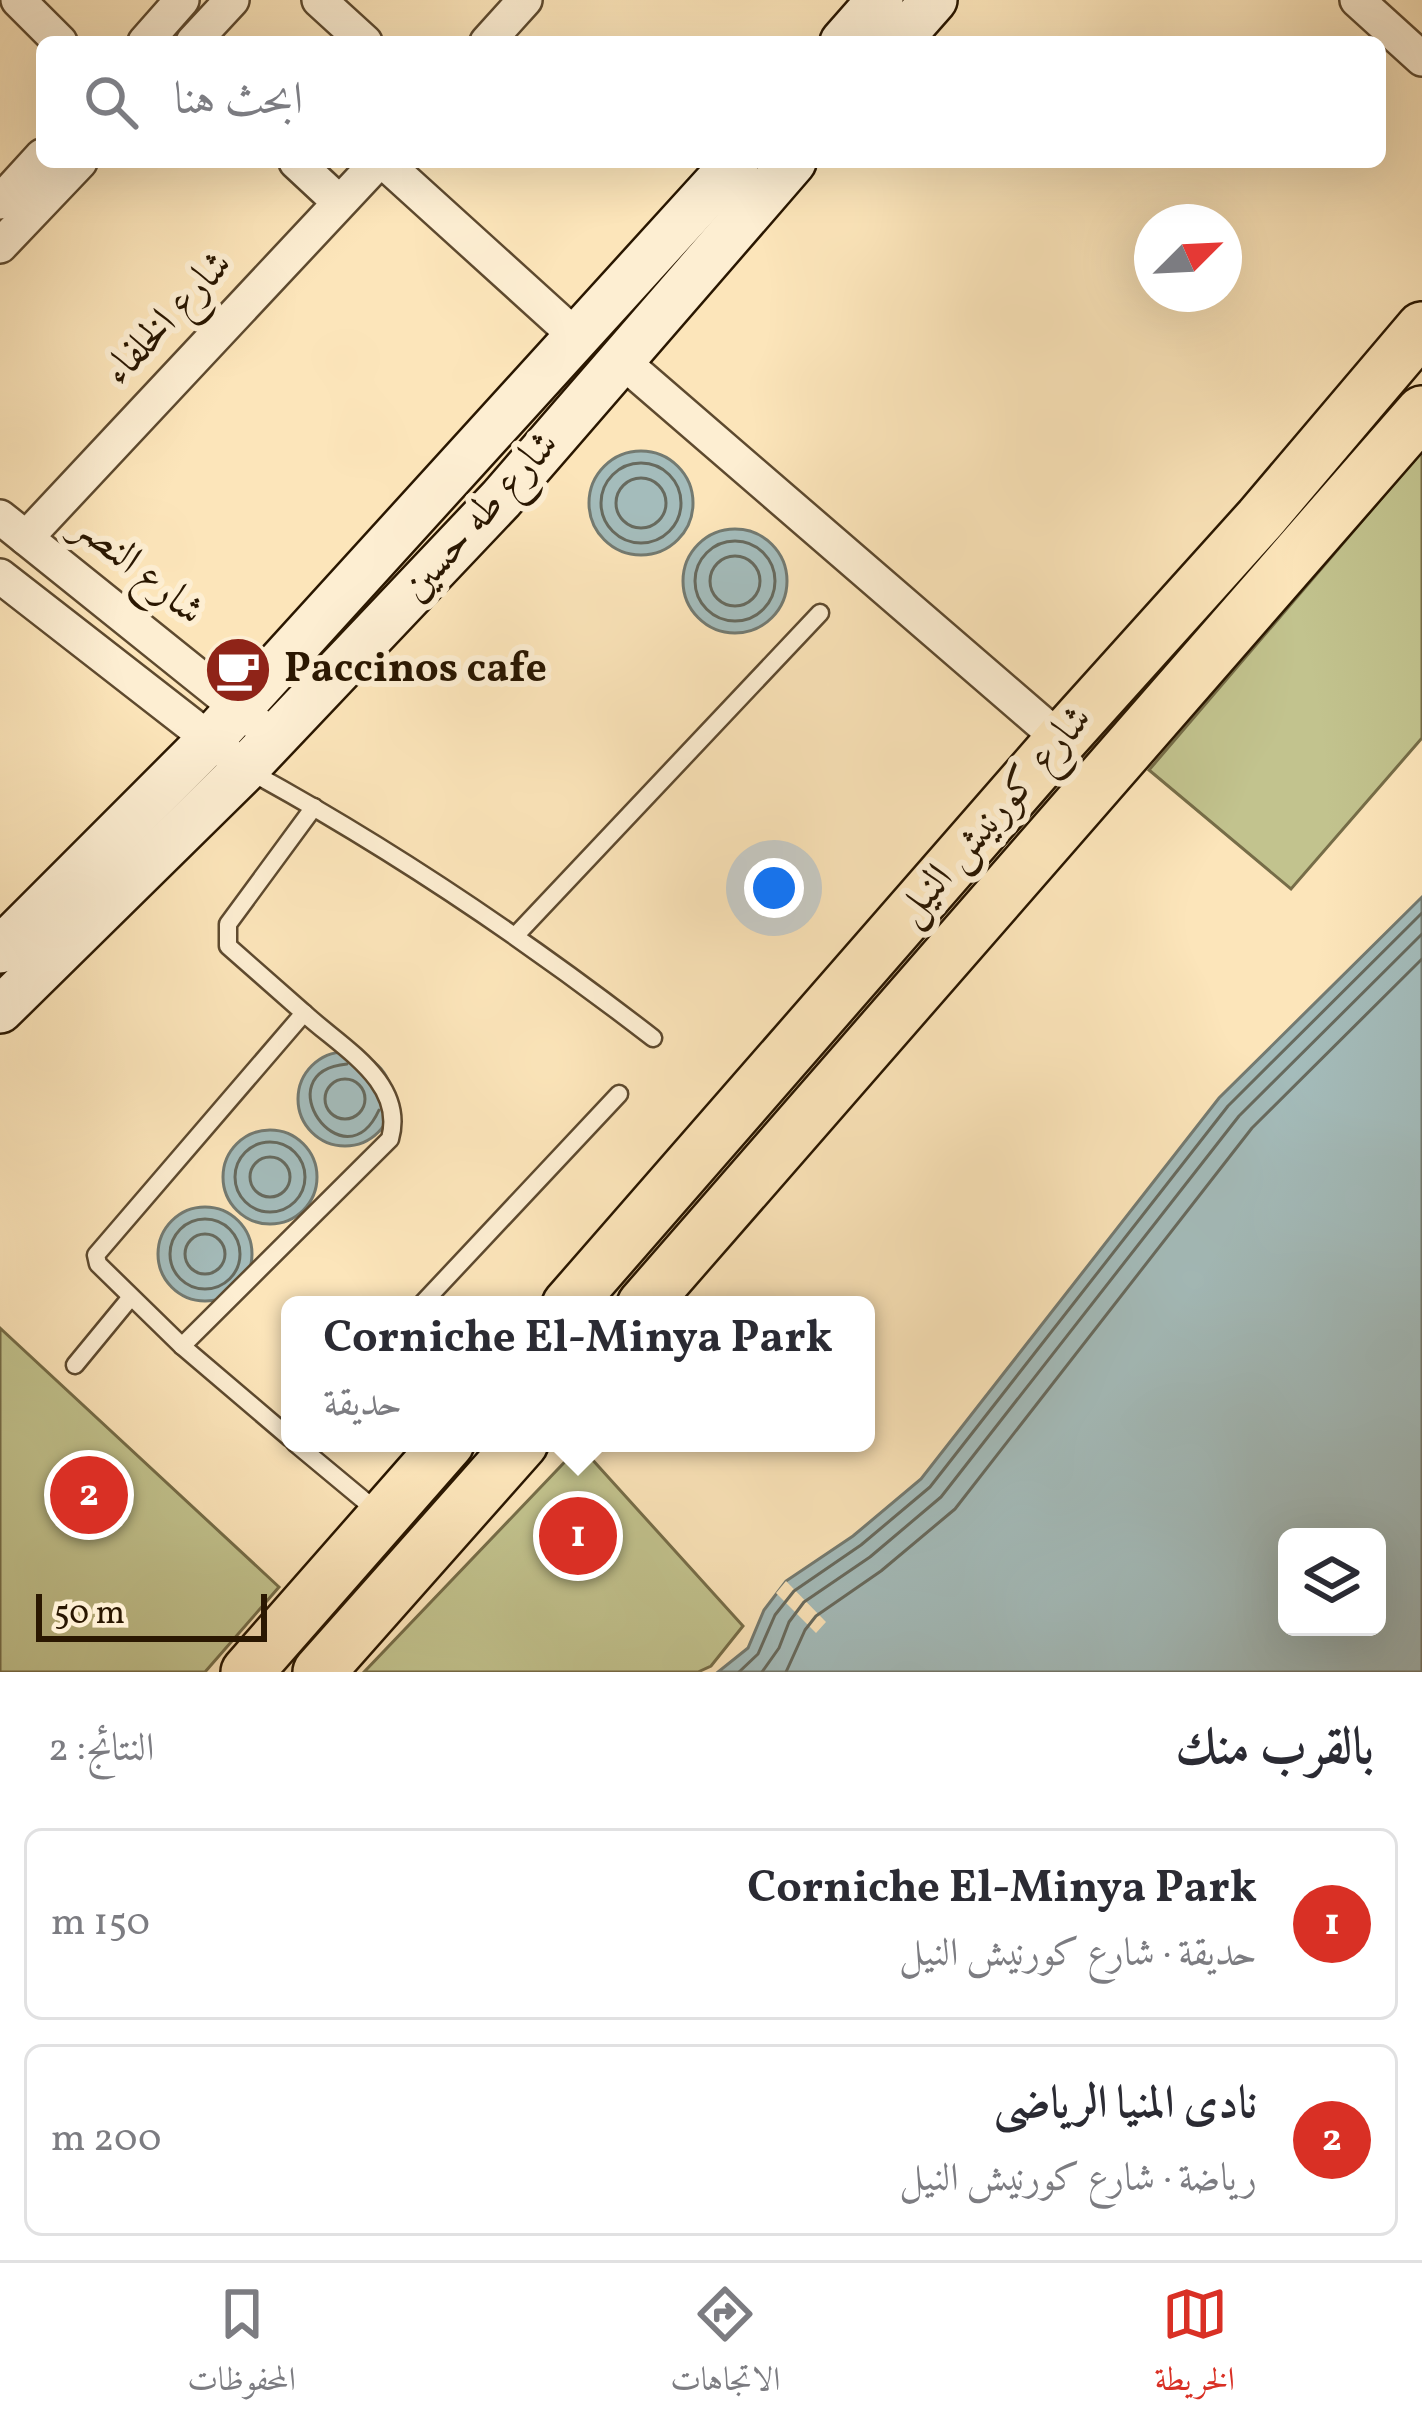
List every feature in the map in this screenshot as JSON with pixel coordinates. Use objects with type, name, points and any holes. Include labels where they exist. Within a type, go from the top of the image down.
[{"type":"main road","points":[[864,21],[934,0]]},
{"type":"main road","name":"شارع طه حسين","points":[[0,1010],[243,738],[578,338],[731,168]]},
{"type":"main road","name":"شارع طه حسين","points":[[0,950],[243,738],[501,499],[788,168]]},
{"type":"main road","name":"شارع كورنيش النيل","points":[[576,1296],[1060,740],[1260,519],[1422,328]]},
{"type":"main road","name":"شارع كورنيش النيل","points":[[651,1296],[1422,412]]},
{"type":"main road","points":[[247,1672],[440,1452]]},
{"type":"main road","points":[[319,1672],[514,1452]]},
{"type":"street","points":[[18,0],[54,36]]},
{"type":"street","points":[[150,36],[182,0]]},
{"type":"street","points":[[199,36],[232,0]]},
{"type":"street","points":[[319,0],[358,36]]},
{"type":"street","points":[[492,36],[525,0]]},
{"type":"street","points":[[1358,0],[1422,59]]},
{"type":"street","points":[[0,202],[36,163]]},
{"type":"street","points":[[0,246],[74,168]]},
{"type":"street","points":[[302,168],[339,202]]},
{"type":"street","name":"شارع الخلفاء","points":[[13,528],[375,168]]},
{"type":"street","points":[[388,168],[578,338]]},
{"type":"street","points":[[621,360],[1060,740]]},
{"type":"street","name":"شارع النصر","points":[[13,528],[243,738]]},
{"type":"street","name":"شارع النصر","points":[[0,576],[243,738]]},
{"type":"lane","points":[[517,934],[820,613]]},
{"type":"lane","points":[[243,738],[314,807],[517,934],[653,1038]]},
{"type":"lane","points":[[182,1346],[390,1138],[396,1117],[390,1094],[228,946],[228,924],[314,807]]},
{"type":"lane","points":[[281,1431],[182,1346],[95,1256],[304,1013]]},
{"type":"lane","points":[[429,1296],[619,1094]]},
{"type":"lane","points":[[75,1365],[131,1297]]},
{"type":"lane","points":[[306,1452],[383,1516]]},
{"type":"green space","points":[[1422,451],[1422,738],[1291,889],[1149,770]]},
{"type":"green space","points":[[0,1328],[279,1587],[205,1672],[0,1672]]},
{"type":"green space","points":[[574,1452],[585,1452],[743,1626],[711,1666],[698,1672],[364,1672]]},
{"type":"water","points":[[641,451],[661,455],[678,466],[689,483],[693,503],[689,523],[678,540],[661,551],[641,555],[621,551],[604,540],[593,523],[589,503],[593,483],[604,466],[621,455]]},
{"type":"water","points":[[735,529],[755,533],[772,544],[783,561],[787,581],[783,601],[772,618],[755,629],[735,633],[715,629],[698,618],[687,601],[683,581],[687,561],[698,544],[715,533]]},
{"type":"water","points":[[1422,897],[1422,1672],[718,1672],[748,1648],[764,1610],[786,1581],[853,1536],[921,1479],[1219,1098]]},
{"type":"water","points":[[345,1052],[363,1055],[378,1066],[389,1081],[389,1117],[378,1132],[363,1143],[345,1146],[327,1143],[312,1132],[301,1117],[298,1099],[301,1081],[312,1066],[327,1055]]},
{"type":"water","points":[[270,1130],[288,1133],[303,1144],[314,1159],[314,1195],[303,1210],[288,1221],[270,1224],[252,1221],[237,1210],[226,1195],[223,1177],[226,1159],[237,1144],[252,1133]]},
{"type":"water","points":[[205,1207],[223,1210],[238,1221],[249,1236],[249,1272],[238,1287],[223,1298],[205,1301],[187,1298],[172,1287],[161,1272],[158,1254],[161,1236],[172,1221],[187,1210]]},
{"type":"pier","points":[[786,1581],[826,1622],[816,1633],[776,1593]]},
{"type":"place","name":"Paccinos cafe","points":[[238,670]]},
{"type":"place","name":"نادى المنيا الرياضى","points":[[89,1495]]},
{"type":"place","name":"Corniche El-Minya Park","points":[[578,1536]]}]
